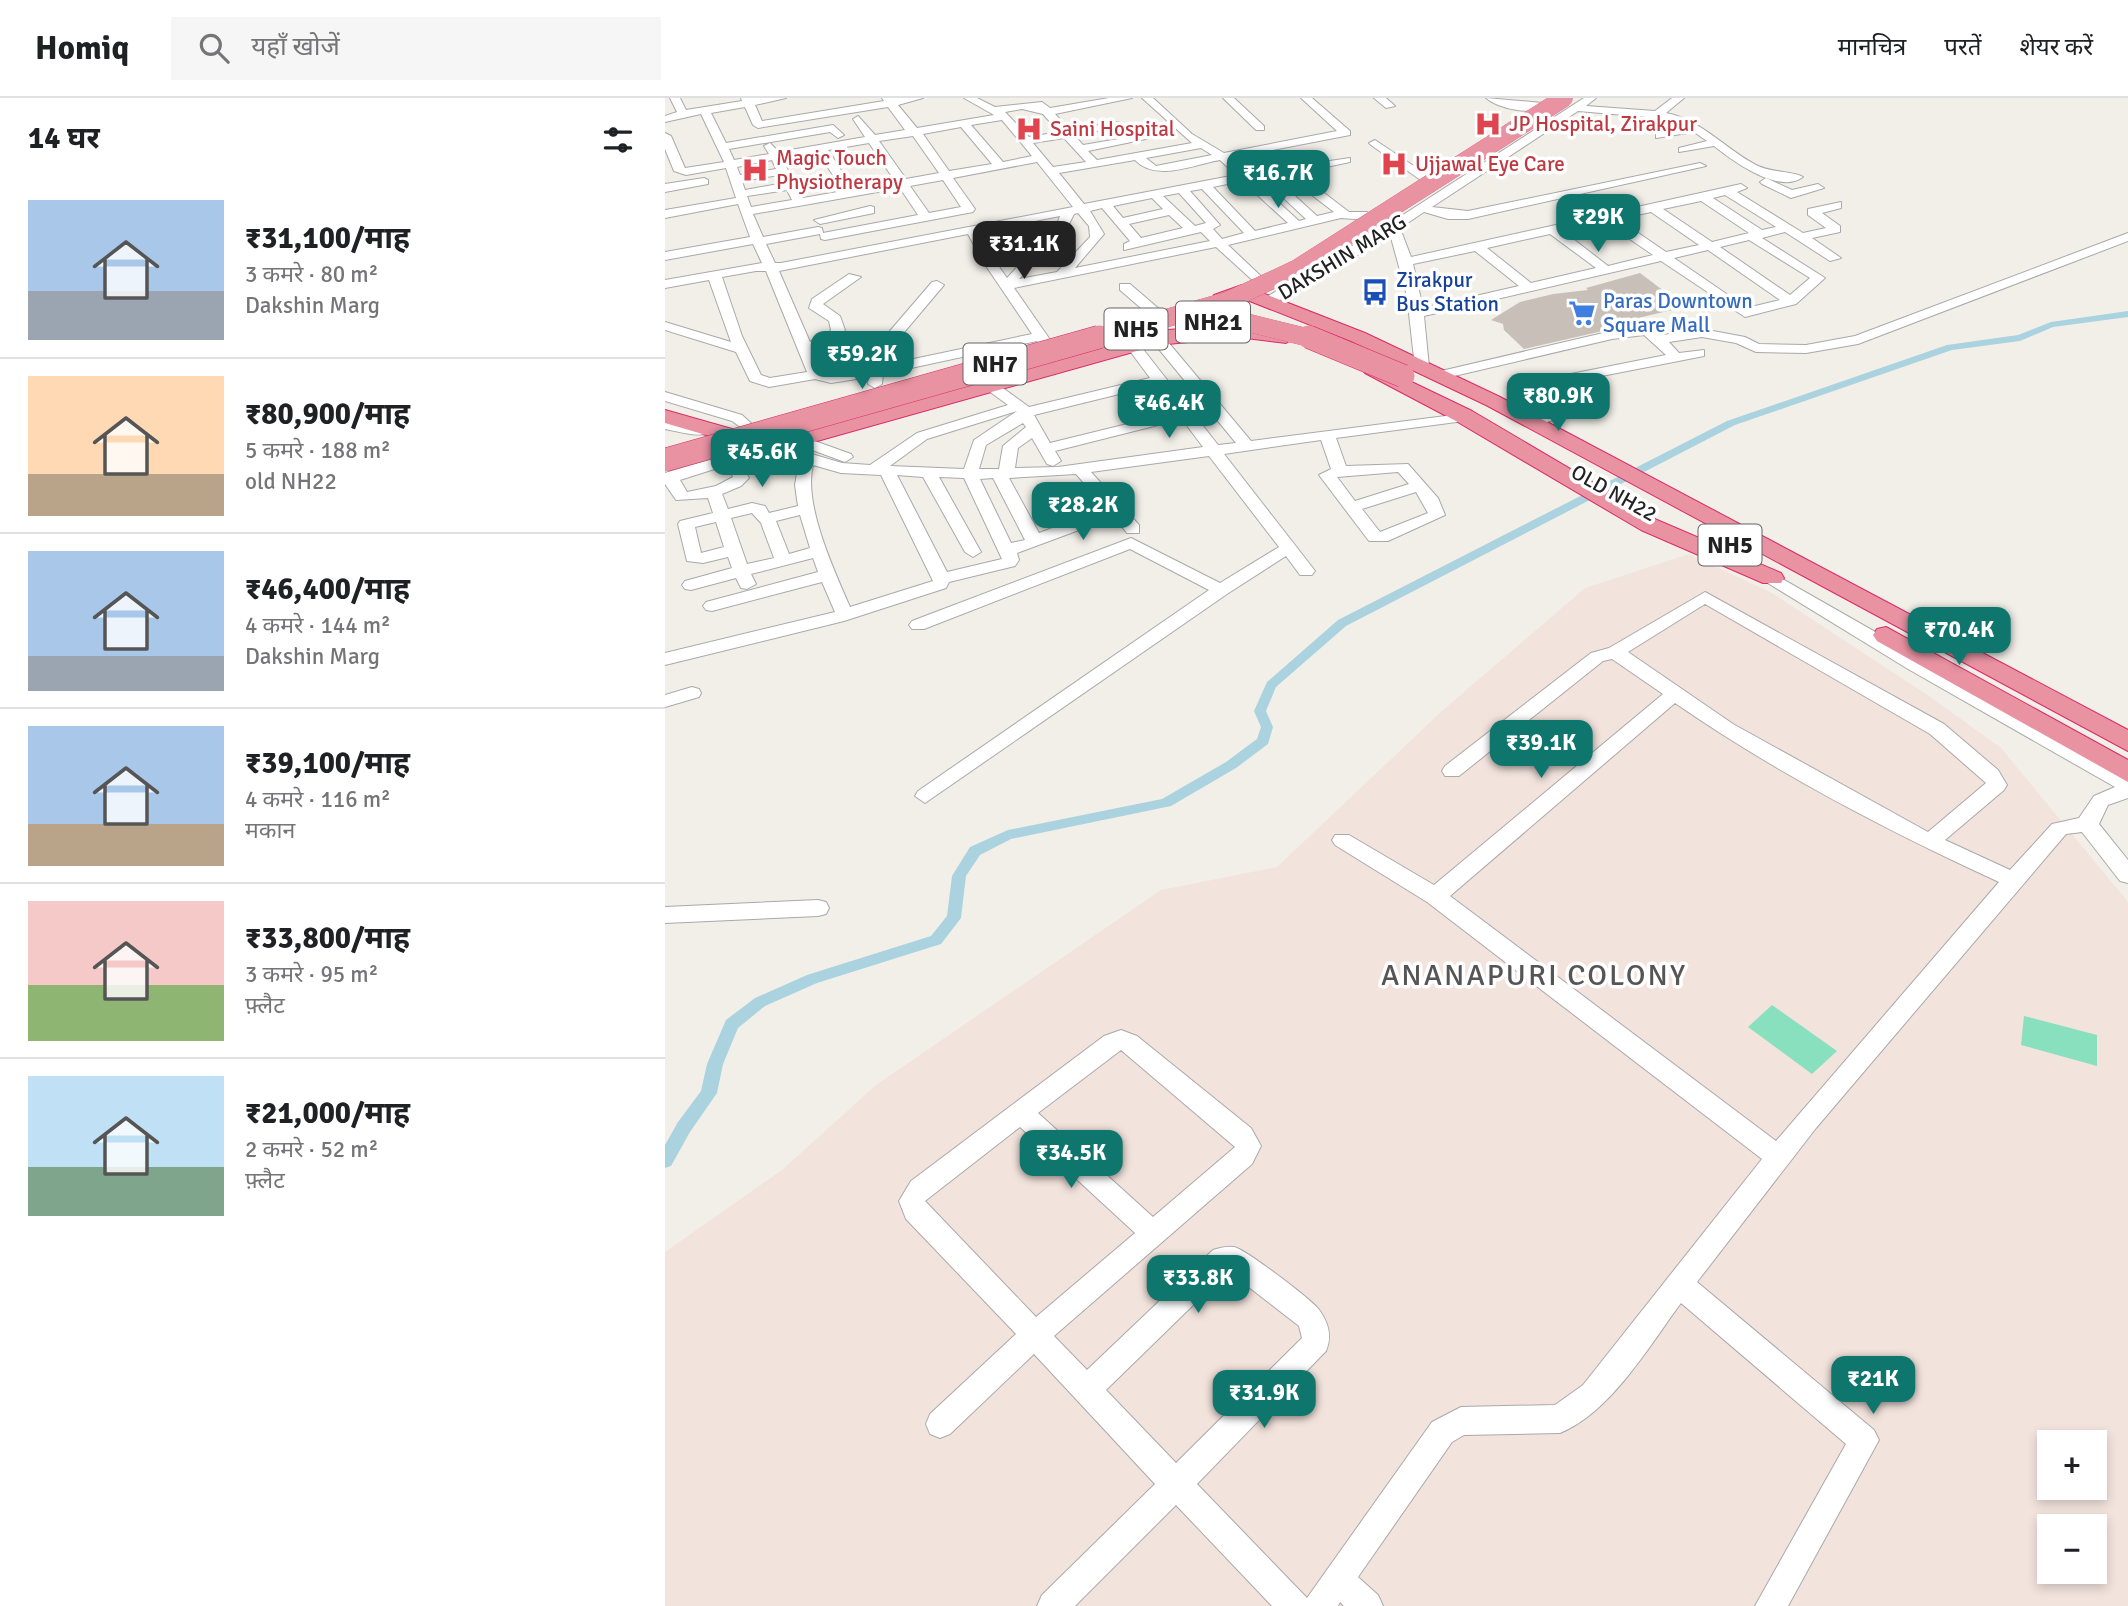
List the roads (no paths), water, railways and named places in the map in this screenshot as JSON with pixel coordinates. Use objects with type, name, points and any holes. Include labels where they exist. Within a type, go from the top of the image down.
[{"type":"highway","name":"DAKSHIN MARG","points":[[1159,330],[1276,287],[1572,101]]},
{"type":"highway","name":"DAKSHIN MARG","points":[[666,468],[1148,326],[1253,291],[1296,269],[1572,101]]},
{"type":"highway","points":[[1294,288],[1291,297],[1296,313]]},
{"type":"highway","name":"DAKSHIN MARG","points":[[802,450],[991,386],[1134,346],[1159,330],[1251,295]]},
{"type":"highway","name":"NH7","points":[[1159,330],[1251,295]]},
{"type":"highway","points":[[1251,295],[1296,313]]},
{"type":"highway","name":"NH5","points":[[1251,295],[1423,377],[2125,780]]},
{"type":"highway","name":"NH5","points":[[1296,313],[1358,337],[1421,373],[1532,422],[1587,471]]},
{"type":"highway","points":[[1159,330],[1197,323],[1229,322],[1283,330],[1421,373]]},
{"type":"highway","name":"NH7","points":[[665,416],[710,429],[752,434],[1045,342],[1159,330],[1250,331],[1304,341],[1374,369],[1464,416],[1587,471],[1781,579]]},
{"type":"highway","name":"NH5","points":[[666,468],[1159,330]]},
{"type":"highway","name":"OLD NH22","points":[[1421,373],[1587,471]]},
{"type":"highway","name":"NH7","points":[[665,402],[802,450]]},
{"type":"highway","name":"NH5","points":[[1781,579],[2125,780]]},
{"type":"street","points":[[675,98],[683,114]]},
{"type":"street","points":[[665,119],[711,106],[775,98]]},
{"type":"street","points":[[753,116],[872,98]]},
{"type":"street","points":[[747,101],[756,124],[761,125],[918,98]]},
{"type":"street","points":[[665,136],[683,172],[730,163],[771,147],[836,132],[872,139],[963,123],[999,108],[1126,98]]},
{"type":"street","points":[[1147,98],[1201,145],[1222,156],[1298,226]]},
{"type":"street","points":[[1228,98],[1260,128]]},
{"type":"street","points":[[1379,98],[1390,106]]},
{"type":"street","points":[[1491,98],[1507,105],[1543,106]]},
{"type":"street","name":"DAKSHIN MARG","points":[[1251,295],[1367,216],[1556,98]]},
{"type":"street","name":"DAKSHIN MARG","points":[[1251,295],[1294,288],[1529,139],[1572,101],[1591,98]]},
{"type":"street","points":[[1655,116],[1679,98]]},
{"type":"street","points":[[1138,157],[1153,169],[1345,134],[1312,99]]},
{"type":"street","points":[[974,100],[999,108],[1092,219],[1098,234],[1062,274]]},
{"type":"street","points":[[665,271],[821,229],[879,226],[969,209],[914,131],[889,101]]},
{"type":"street","points":[[1572,101],[1675,118],[1737,158],[1779,180]]},
{"type":"street","points":[[1043,103],[1094,164]]},
{"type":"street","points":[[1083,103],[1096,129]]},
{"type":"street","points":[[711,106],[751,226],[815,375]]},
{"type":"street","points":[[858,119],[926,217]]},
{"type":"street","points":[[963,123],[1000,166]]},
{"type":"street","points":[[1027,141],[1119,125]]},
{"type":"street","points":[[1660,136],[1694,129]]},
{"type":"street","points":[[723,147],[821,148],[836,132]]},
{"type":"street","points":[[1501,133],[1529,139]]},
{"type":"street","points":[[1080,149],[1154,136]]},
{"type":"street","points":[[1375,143],[1426,179]]},
{"type":"street","points":[[1683,150],[1714,143]]},
{"type":"street","points":[[1052,172],[1201,145]]},
{"type":"street","points":[[771,147],[800,203]]},
{"type":"street","points":[[821,148],[879,226]]},
{"type":"street","points":[[743,202],[787,211],[800,203],[1042,158]]},
{"type":"street","points":[[1724,161],[1737,158]]},
{"type":"street","points":[[1291,171],[1346,160]]},
{"type":"street","points":[[1422,208],[1448,215],[1468,215],[1700,166]]},
{"type":"street","points":[[665,284],[972,230],[1285,169],[1343,214],[1354,219],[1367,216]]},
{"type":"street","points":[[665,188],[783,171]]},
{"type":"street","points":[[1263,173],[1316,222]]},
{"type":"street","points":[[1407,262],[1797,177]]},
{"type":"street","points":[[1204,184],[1253,236]]},
{"type":"street","points":[[1753,185],[1791,194],[1818,188]]},
{"type":"street","points":[[665,214],[743,202],[790,186]]},
{"type":"street","points":[[1139,260],[1127,246],[1199,230],[1214,224],[1182,189]]},
{"type":"street","points":[[1727,191],[1835,258]]},
{"type":"street","points":[[1154,194],[1172,211],[1219,243],[1251,295]]},
{"type":"street","points":[[1608,218],[1745,313],[1791,301],[1818,278],[1702,196]]},
{"type":"street","points":[[828,198],[840,216]]},
{"type":"street","points":[[1104,203],[1137,242]]},
{"type":"street","points":[[1801,237],[1836,229],[1805,213],[1837,205]]},
{"type":"street","points":[[1654,208],[1791,301]]},
{"type":"street","points":[[1006,286],[1066,222],[1069,210]]},
{"type":"street","points":[[821,229],[840,216],[870,211]]},
{"type":"street","points":[[1121,222],[1172,211]]},
{"type":"street","points":[[1006,286],[1253,236],[1343,214]]},
{"type":"street","points":[[665,242],[751,226]]},
{"type":"street","points":[[1393,227],[1407,262],[1416,314],[1421,373],[1644,331],[1653,333],[1676,358]]},
{"type":"street","points":[[1416,314],[1787,228]]},
{"type":"street","points":[[714,274],[758,381],[769,383],[815,375],[831,379],[1045,342],[988,260],[972,230]]},
{"type":"street","points":[[1553,230],[1606,270]]},
{"type":"street","points":[[988,260],[1019,233],[1054,234]]},
{"type":"street","points":[[1659,340],[1693,333],[1728,337],[1756,348],[1835,346],[1858,341],[2128,237]]},
{"type":"street","points":[[665,256],[761,244]]},
{"type":"street","points":[[1478,247],[1529,288]]},
{"type":"street","points":[[806,349],[831,339],[838,330],[835,319],[816,308],[817,302],[854,277]]},
{"type":"street","points":[[876,397],[876,370],[884,345],[928,299],[937,285]]},
{"type":"street","points":[[1125,287],[1248,447]]},
{"type":"street","points":[[665,326],[743,350]]},
{"type":"street","points":[[1134,346],[1306,571]]},
{"type":"street","points":[[1571,378],[1699,353]]},
{"type":"street","points":[[880,470],[922,436],[1026,415],[1160,380]]},
{"type":"street","points":[[991,386],[1026,415],[1048,449],[1058,472]]},
{"type":"street","points":[[665,396],[737,418],[752,434]]},
{"type":"street","points":[[1532,422],[1572,409]]},
{"type":"street","points":[[1048,449],[1185,414]]},
{"type":"street","points":[[1026,415],[1002,473],[1036,540]]},
{"type":"street","points":[[665,659],[845,615],[936,586],[942,579],[1009,562],[1011,560],[1007,549],[970,474],[979,443],[1026,415]]},
{"type":"street","points":[[845,615],[818,551],[801,477],[802,450],[841,468],[970,474],[1058,472],[1464,416]]},
{"type":"street","points":[[665,424],[689,430],[710,429]]},
{"type":"street","points":[[666,468],[752,434]]},
{"type":"street","points":[[666,468],[730,459],[752,434]]},
{"type":"street","points":[[1327,436],[1340,471]]},
{"type":"street","points":[[666,468],[682,497],[713,491],[735,483],[741,478],[730,459]]},
{"type":"street","points":[[1397,466],[1402,467],[1419,486],[1432,501],[1437,512],[1435,517],[1377,538],[1327,475],[1340,471],[1397,466]]},
{"type":"street","points":[[880,470],[942,579]]},
{"type":"street","points":[[1081,470],[1133,529]]},
{"type":"street","points":[[927,472],[973,552]]},
{"type":"street","points":[[1351,507],[1419,486]]},
{"type":"street","points":[[713,491],[741,571],[753,595]]},
{"type":"street","points":[[733,550],[703,558],[693,556],[686,524],[757,508],[762,517],[767,518],[808,508]]},
{"type":"street","points":[[1007,549],[1031,544],[1117,510]]},
{"type":"street","points":[[767,518],[783,560]]},
{"type":"street","points":[[918,625],[1131,543],[1221,590]]},
{"type":"street","points":[[925,796],[1221,590],[1288,548]]},
{"type":"street","points":[[691,584],[818,551]]},
{"type":"street","points":[[712,606],[828,575]]},
{"type":"street","points":[[1452,771],[1597,657],[1615,652],[1705,597],[1922,720],[1959,745],[1991,775],[1997,785],[1930,842]]},
{"type":"street","points":[[1615,652],[1673,695],[1726,729],[1930,842],[2013,880]]},
{"type":"street","points":[[665,716],[665,701],[692,693]]},
{"type":"street","points":[[1435,896],[1673,695]]},
{"type":"street","points":[[2125,780],[2090,811],[2088,825],[2128,875]]},
{"type":"street","points":[[2125,780],[2102,818],[2101,826],[2128,855]]},
{"type":"street","points":[[1319,1606],[1442,1432],[1461,1422],[1560,1419],[1575,1411],[1593,1395],[1779,1157],[2013,880],[2059,829],[2071,825],[2088,825]]},
{"type":"street","points":[[1342,840],[1435,896],[1779,1157]]},
{"type":"street","points":[[665,915],[818,908]]},
{"type":"street","points":[[940,1424],[1036,1334],[1243,1156],[1248,1146],[1242,1136],[1129,1043],[1121,1040],[1112,1043],[920,1189],[913,1195],[911,1203],[915,1211],[1036,1334],[1174,1483],[1294,1606]]},
{"type":"street","points":[[1021,1113],[1153,1233]]},
{"type":"street","points":[[1053,1606],[1316,1342],[1315,1328],[1309,1317],[1243,1266],[1233,1259],[1222,1259],[1087,1389]]},
{"type":"street","points":[[1679,1284],[1864,1440],[1771,1606]]},
{"type":"street","points":[[1338,1579],[1367,1606]]},
{"type":"waterway","points":[[665,1161],[684,1127],[709,1093],[715,1064],[732,1024],[760,1002],[812,979],[936,940],[954,918],[959,876],[975,851],[1008,835],[1166,803],[1231,765],[1263,741],[1267,727],[1260,711],[1271,685],[1342,623],[1731,423],[1950,347],[2020,338],[2051,325],[2128,314]]},
{"type":"place","name":"JP Hospital, Zirakpur","points":[[1488,124]]},
{"type":"place","name":"Saini Hospital","points":[[1029,129]]},
{"type":"place","name":"Ujjawal Eye Care","points":[[1394,164]]},
{"type":"place","name":"Magic Touch Physiotherapy","points":[[755,170]]},
{"type":"place","name":"Zirakpur Bus Station","points":[[1375,292]]},
{"type":"place","name":"Paras Downtown Square Mall","points":[[1582,313]]},
{"type":"district","name":"ANANAPURI COLONY","points":[[1534,975]]}]
